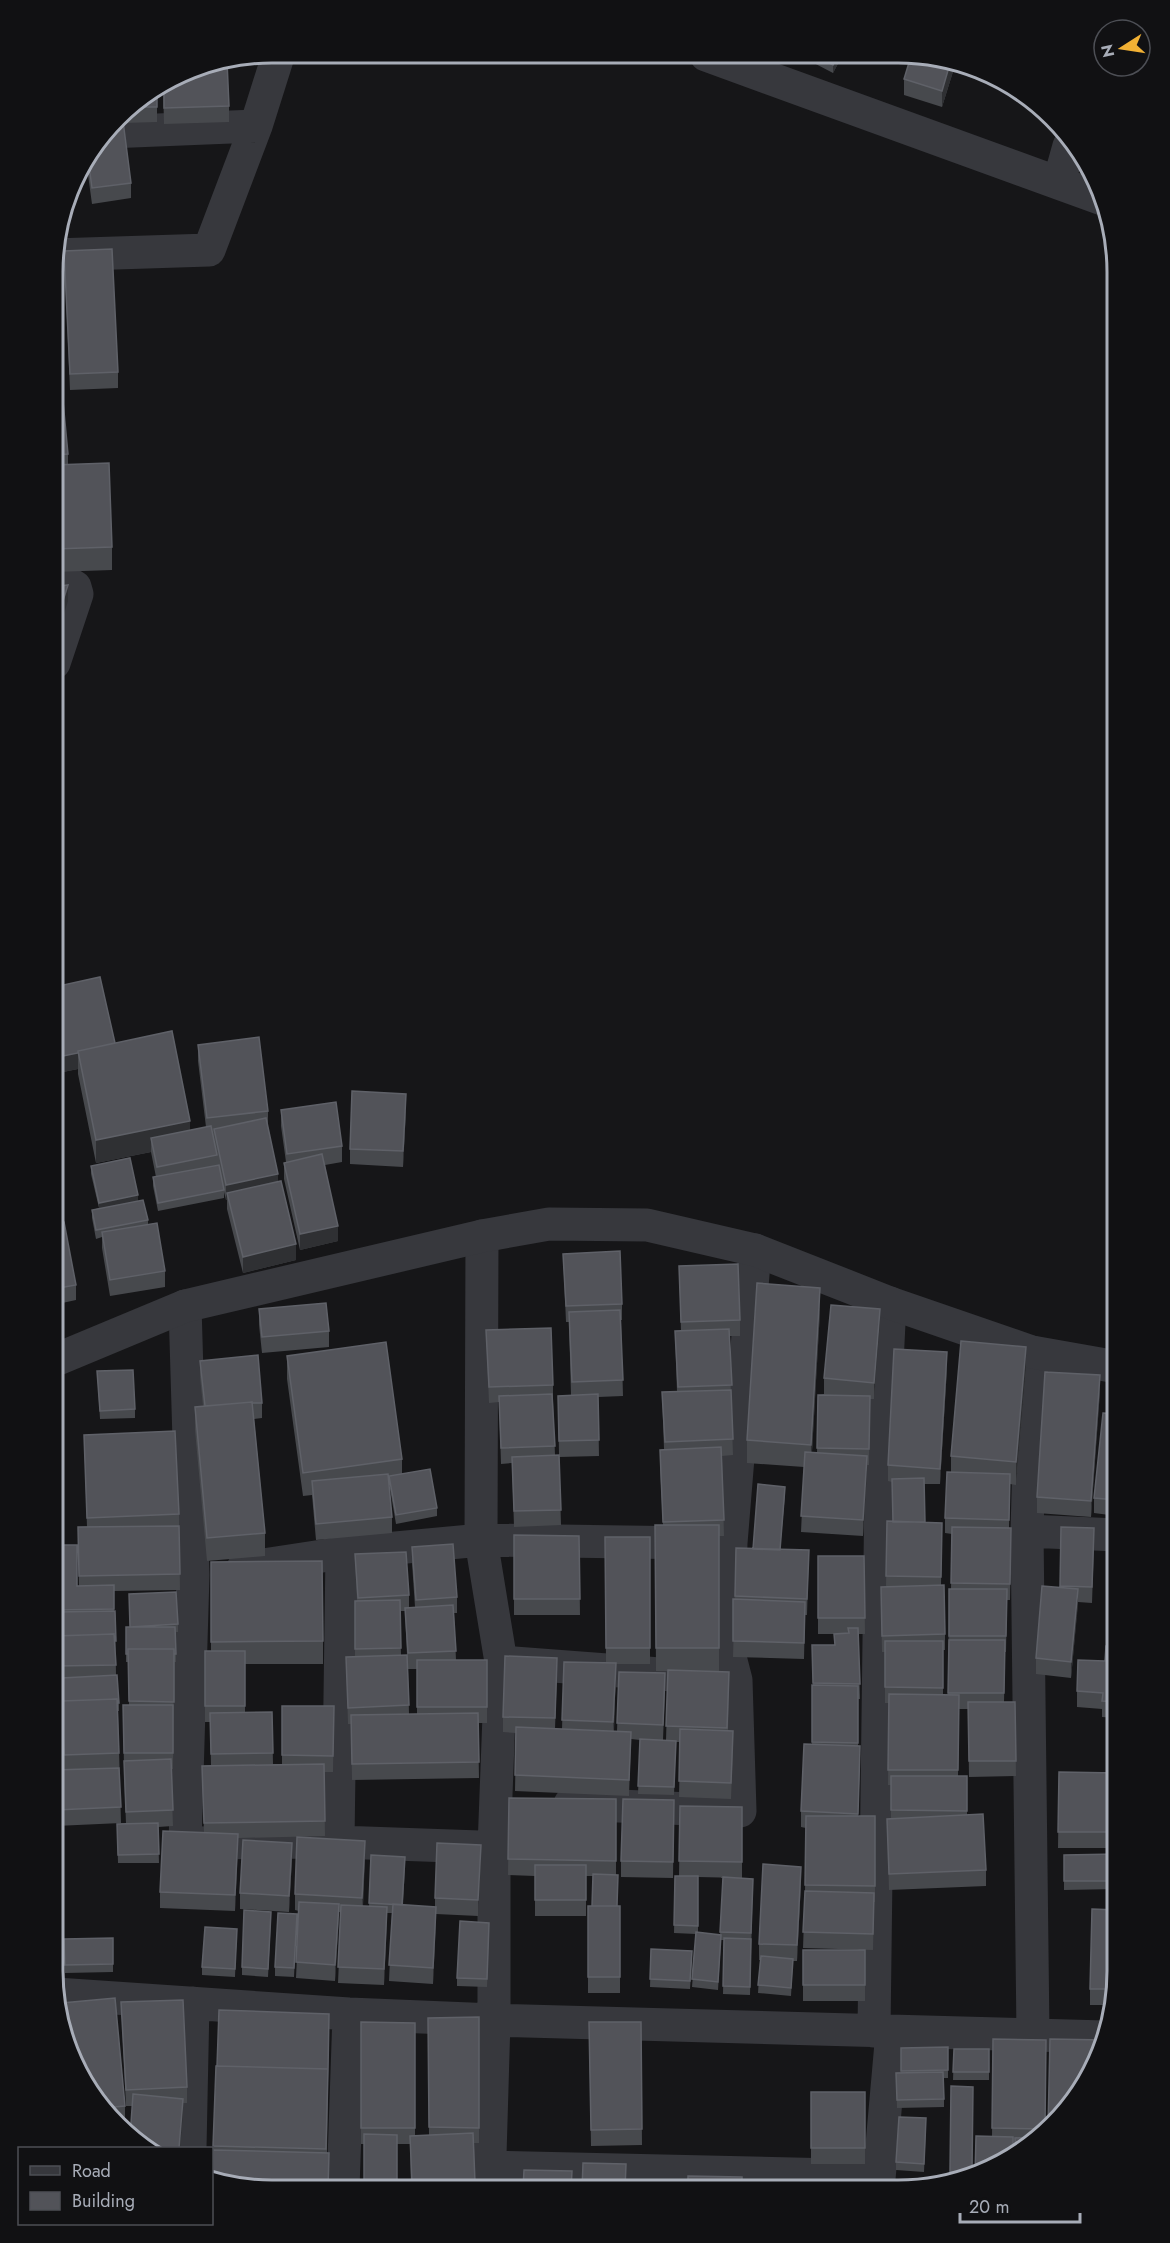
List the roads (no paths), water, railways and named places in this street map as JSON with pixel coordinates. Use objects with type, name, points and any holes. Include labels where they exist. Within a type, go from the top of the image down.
[{"type":"street","points":[[64,255],[209,250],[256,126],[276,63]]},
{"type":"street","points":[[728,63],[1092,195]]},
{"type":"street","points":[[117,132],[256,126]]},
{"type":"street","points":[[1059,182],[1068,150]]},
{"type":"street","points":[[63,582],[75,586],[77,594],[63,636]]},
{"type":"street","points":[[63,1356],[185,1306],[482,1236],[549,1224],[647,1225],[755,1250],[890,1303],[1032,1352],[1107,1364]]},
{"type":"street","points":[[482,1236],[482,1540],[520,1802],[494,1848],[494,2020],[489,2178],[645,2180]]},
{"type":"street","points":[[520,1802],[740,1811],[736,1680],[728,1649],[731,1543],[755,1250]]},
{"type":"street","points":[[879,2180],[883,2032],[881,1484],[890,1303]]},
{"type":"street","points":[[185,1306],[193,1575],[185,1843],[338,1842],[494,1848]]},
{"type":"street","points":[[1032,1352],[1028,1532],[1032,2035]]},
{"type":"street","points":[[1028,1532],[1107,1535]]},
{"type":"street","points":[[193,1575],[342,1553],[482,1540],[731,1543]]},
{"type":"street","points":[[338,1842],[342,1553]]},
{"type":"street","points":[[501,1662],[736,1680]]},
{"type":"street","points":[[65,1995],[349,2014],[494,2020],[1096,2037]]},
{"type":"street","points":[[190,2147],[193,2002]]},
{"type":"street","points":[[343,2180],[349,2014]]}]
